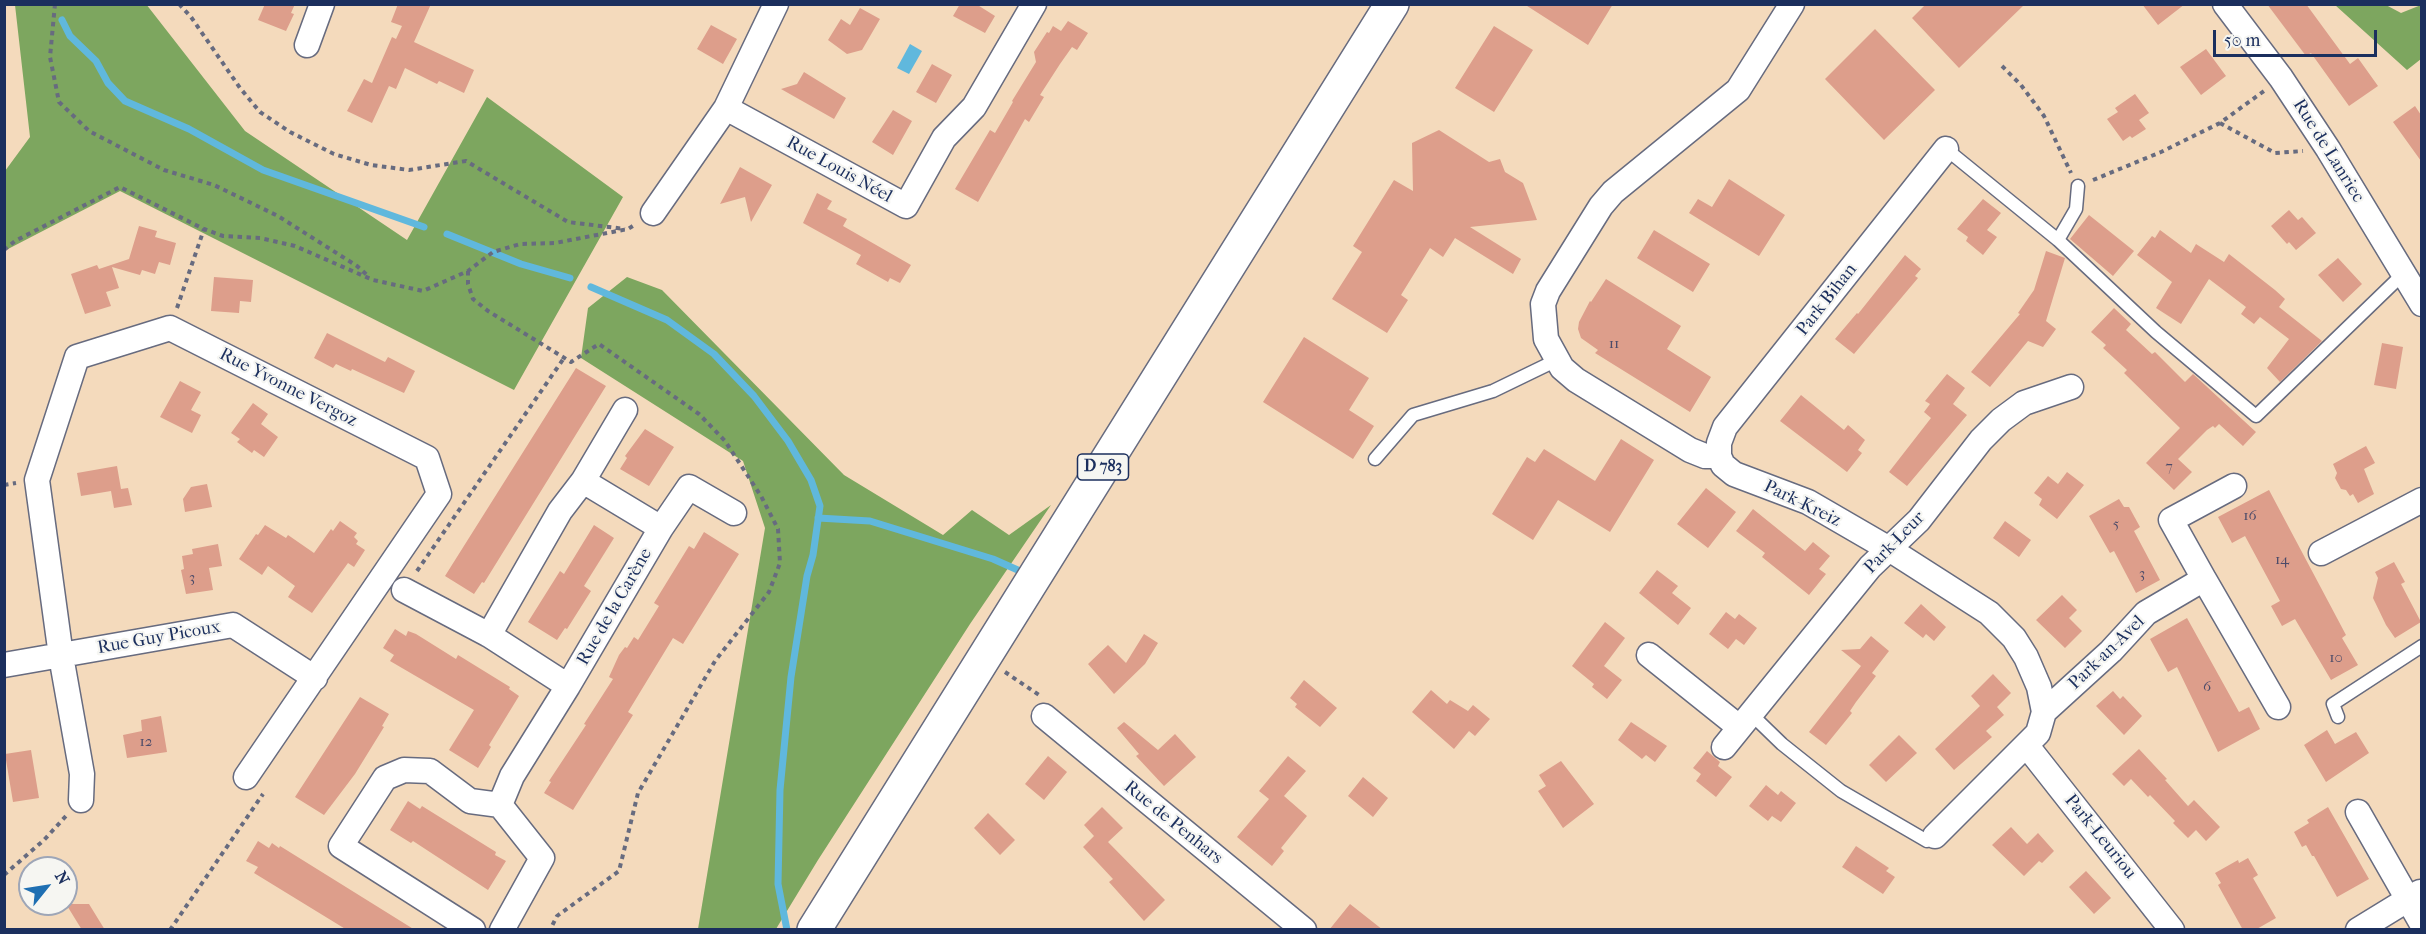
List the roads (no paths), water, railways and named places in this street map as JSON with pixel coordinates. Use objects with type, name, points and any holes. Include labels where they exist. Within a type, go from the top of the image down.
[{"type":"main road","name":"D 783","points":[[814,930],[1392,4]]},
{"type":"street","points":[[307,45],[322,4]]},
{"type":"street","points":[[653,213],[726,108],[776,4]]},
{"type":"street","name":"Rue Louis Néel","points":[[726,108],[906,206],[944,138],[974,107],[1034,4]]},
{"type":"street","points":[[1719,456],[1705,456],[1690,450],[1576,380],[1562,368],[1546,339],[1543,304],[1548,291],[1601,206],[1613,192],[1738,90],[1792,4]]},
{"type":"street","name":"Rue de Lanriec","points":[[2225,4],[2281,78],[2328,149],[2421,304]]},
{"type":"street","name":"Park Bihan","points":[[1719,456],[1719,443],[1725,427],[1946,150]]},
{"type":"street","name":"Rue Yvonne Vergoz","points":[[61,656],[37,480],[77,357],[170,328],[427,458],[439,494],[246,777]]},
{"type":"street","name":"Park-Leur","points":[[1724,747],[1869,567],[1919,520],[1981,440],[2001,420],[2024,403],[2071,387]]},
{"type":"street","points":[[489,635],[560,511],[583,481],[626,410]]},
{"type":"street","name":"Park-Kreiz","points":[[1719,456],[1723,465],[1734,474],[1808,502],[1888,549]]},
{"type":"street","name":"Rue de la Carène","points":[[583,481],[661,528]]},
{"type":"street","points":[[2235,486],[2171,520],[2278,707]]},
{"type":"street","name":"Rue de la Carène","points":[[500,805],[512,776],[661,528],[689,487],[734,513]]},
{"type":"street","points":[[2321,553],[2421,500]]},
{"type":"street","points":[[1888,549],[1989,613],[2014,638],[2033,672],[2044,712],[2038,733],[2027,746],[1935,836]]},
{"type":"street","name":"Park-an-Avel","points":[[2044,712],[2111,651],[2146,613],[2204,579]]},
{"type":"street","name":"Rue de la Carène","points":[[404,590],[489,635],[568,686]]},
{"type":"street","name":"Rue Guy Picoux","points":[[4,665],[233,625],[315,678]]},
{"type":"street","points":[[1649,655],[1744,720]]},
{"type":"street","points":[[61,656],[82,774],[81,800]]},
{"type":"street","name":"Rue de Penhars","points":[[1044,716],[1304,930]]},
{"type":"street","name":"Park-Leuriou","points":[[2027,746],[2172,930]]},
{"type":"street","points":[[473,930],[341,846],[385,778],[404,770],[430,771],[470,801],[500,805],[542,858],[502,930]]},
{"type":"street","points":[[2358,812],[2414,895],[2421,924]]},
{"type":"street","points":[[2358,930],[2414,895]]},
{"type":"lane","points":[[1946,150],[2058,240],[2156,332],[2256,416],[2404,273]]},
{"type":"lane","points":[[2058,240],[2076,209],[2078,186]]},
{"type":"lane","points":[[1375,459],[1413,416],[1493,391],[1557,360]]},
{"type":"lane","points":[[2338,717],[2333,704],[2421,646]]},
{"type":"lane","points":[[1744,720],[1782,744],[1841,791],[1927,841],[1935,836]]},
{"type":"water","points":[[910,44],[922,51],[909,74],[897,68]]},
{"type":"waterway","points":[[62,20],[70,36],[96,61],[108,83],[125,101],[189,129],[263,170],[424,227]]},
{"type":"waterway","points":[[447,234],[521,264],[570,278]]},
{"type":"waterway","points":[[591,287],[667,320],[714,354],[754,396],[788,441],[811,480],[820,506],[791,677],[780,790],[778,884],[787,930]]},
{"type":"waterway","points":[[818,518],[870,521],[993,559],[1020,571]]}]
